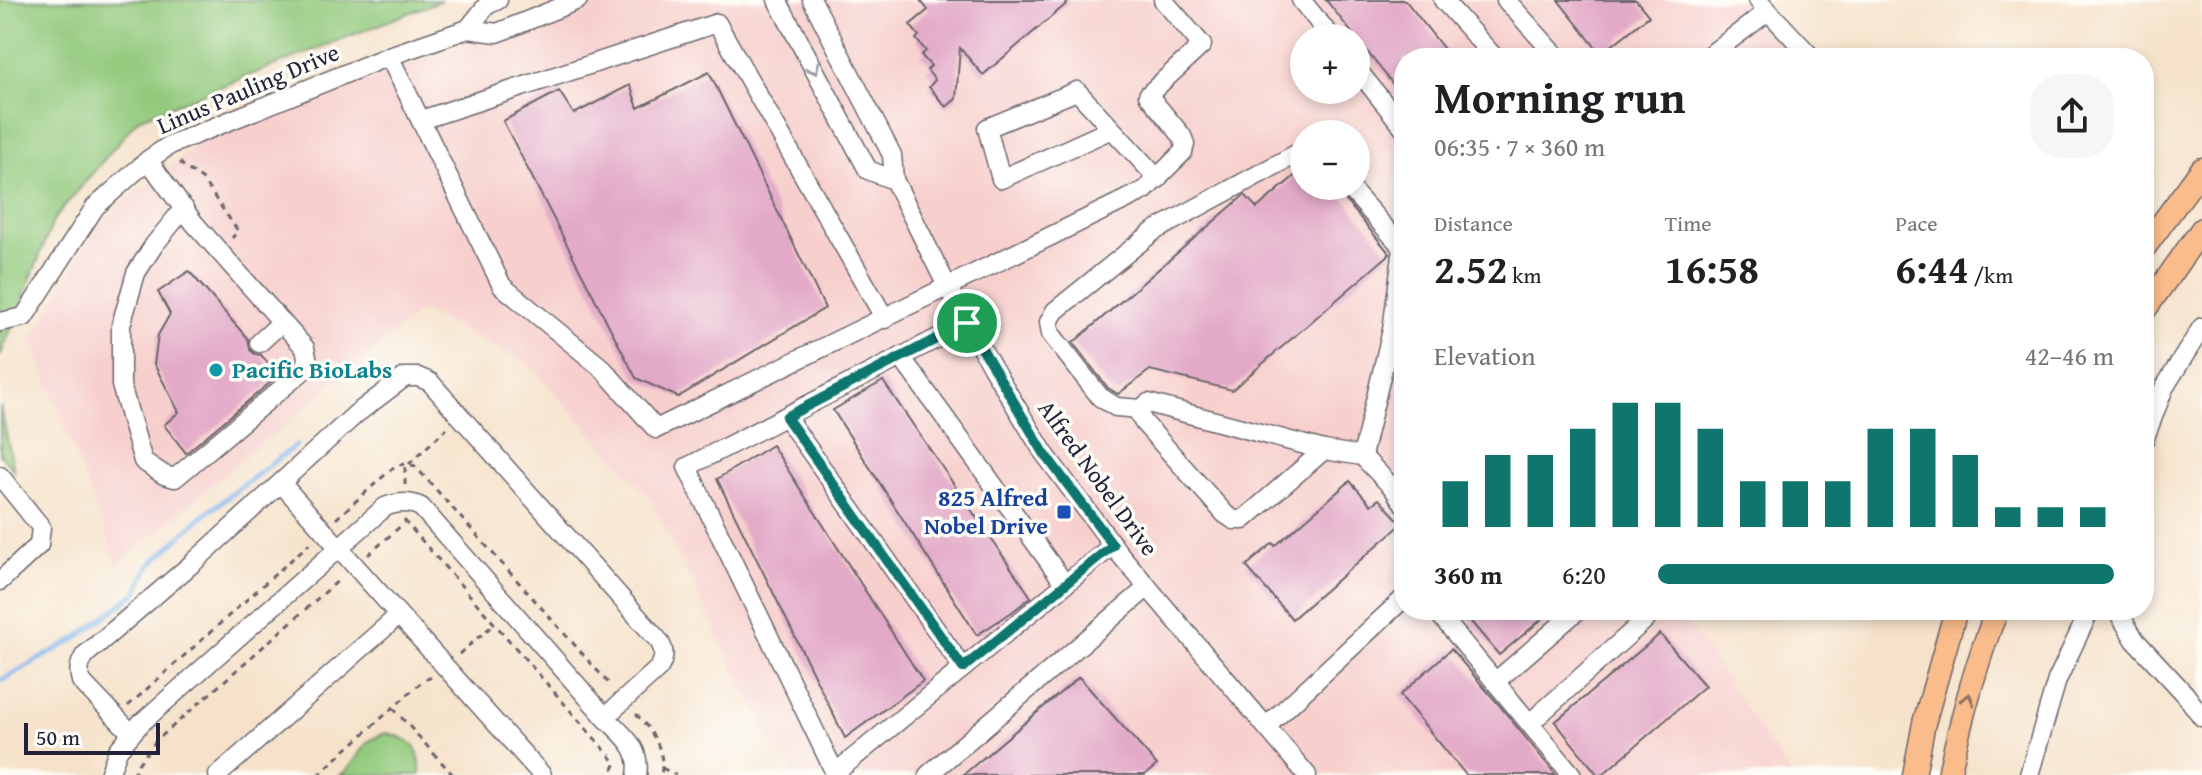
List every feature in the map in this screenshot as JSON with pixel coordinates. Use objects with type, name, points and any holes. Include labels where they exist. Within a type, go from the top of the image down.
[{"type":"main road","points":[[2154,234],[2202,169]]},
{"type":"main road","points":[[2154,296],[2202,229]]},
{"type":"main road","points":[[1914,775],[1924,723],[1953,620]]},
{"type":"main road","points":[[1949,775],[1973,682],[1994,620]]},
{"type":"street","name":"Linus Pauling Drive","points":[[468,29],[487,5],[498,0]]},
{"type":"street","name":"Linus Pauling Drive","points":[[0,322],[24,317],[95,207],[148,160],[170,145],[389,56],[468,29],[497,33],[578,0]]},
{"type":"street","points":[[777,0],[868,170],[894,180]]},
{"type":"street","name":"Alfred Nobel Drive","points":[[812,0],[892,155],[894,180],[948,288],[1044,453],[1113,545],[1307,775]]},
{"type":"street","points":[[389,56],[502,286],[602,368],[656,429],[1145,190],[1158,179],[1183,152],[1185,144],[1182,136],[1148,95],[1202,45],[1163,0]]},
{"type":"street","points":[[1301,0],[1321,24]]},
{"type":"street","points":[[1443,0],[1486,48]]},
{"type":"street","points":[[1506,0],[1549,48]]},
{"type":"street","points":[[1723,48],[1762,6],[1802,48]]},
{"type":"street","points":[[421,120],[717,23],[885,319]]},
{"type":"street","points":[[1370,86],[1394,116]]},
{"type":"street","points":[[1112,129],[1001,179],[987,128],[1077,91],[1112,129],[1158,179]]},
{"type":"street","points":[[1141,409],[1116,407],[1100,397],[1051,334],[1049,322],[1055,311],[1154,231],[1290,157]]},
{"type":"street","points":[[148,160],[184,208],[194,223],[305,348],[307,357],[305,369],[175,478],[164,475],[143,461],[121,385],[121,325],[136,273],[184,208]]},
{"type":"street","points":[[1360,200],[1394,238]]},
{"type":"street","points":[[1362,456],[1394,315]]},
{"type":"street","points":[[259,343],[282,322]]},
{"type":"street","points":[[967,323],[687,467],[835,773],[1113,545]]},
{"type":"street","points":[[2154,414],[2164,388],[2202,327]]},
{"type":"street","points":[[901,357],[1065,584]]},
{"type":"street","points":[[131,733],[81,681],[78,672],[85,655],[356,414],[405,377],[418,377],[430,382],[664,649],[664,659],[659,668],[605,717]]},
{"type":"street","points":[[1324,450],[1243,520],[1234,520],[1225,514],[1144,423],[1140,416],[1141,409],[1148,403],[1324,450],[1362,456],[1394,489]]},
{"type":"street","points":[[786,417],[963,668]]},
{"type":"street","points":[[0,476],[41,527],[39,545],[0,581]]},
{"type":"street","points":[[281,483],[542,775]]},
{"type":"street","points":[[109,775],[118,750],[131,733],[385,507],[404,502],[421,507],[634,747],[638,760],[637,775]]},
{"type":"street","points":[[928,775],[1148,587]]},
{"type":"street","points":[[1267,726],[1394,607]]},
{"type":"street","points":[[218,775],[399,615]]},
{"type":"street","points":[[1444,620],[1572,775]]},
{"type":"street","points":[[1495,682],[1566,620]]},
{"type":"street","points":[[1530,723],[1645,620]]},
{"type":"street","points":[[2029,775],[2057,680],[2085,620]]},
{"type":"street","points":[[2123,620],[2135,640],[2202,717]]},
{"type":"path","points":[[170,145],[184,167],[202,179],[238,231],[219,250]]},
{"type":"path","points":[[409,464],[460,416]]},
{"type":"path","points":[[133,775],[155,742],[404,523],[616,763],[610,775]]},
{"type":"path","points":[[318,775],[424,680],[431,678],[493,625]]},
{"type":"path","points":[[393,708],[453,775]]},
{"type":"path","points":[[662,768],[676,775]]},
{"type":"shaded area","points":[[584,0],[1743,0],[1786,48],[1394,48],[1394,620],[1686,620],[1791,775],[795,775],[773,746],[650,498],[529,364],[421,310],[117,564],[32,340],[100,222],[201,142]]},
{"type":"green space","points":[[0,0],[442,0],[138,119],[54,219],[0,357]]},
{"type":"green space","points":[[0,406],[14,470],[0,455]]},
{"type":"green space","points":[[387,733],[403,738],[414,746],[419,758],[420,775],[340,775],[364,746]]},
{"type":"building","points":[[920,0],[1071,0],[983,75],[960,48],[956,99],[946,107],[929,87],[935,80],[927,70],[931,66],[921,55],[926,51],[910,25],[928,10]]},
{"type":"building","points":[[1326,0],[1405,0],[1443,48],[1394,48],[1394,85],[1370,55],[1370,24],[1345,24]]},
{"type":"building","points":[[1558,0],[1636,0],[1649,16],[1609,48],[1596,48]]},
{"type":"building","points":[[709,72],[825,308],[678,397],[636,378],[503,121],[559,91],[574,114],[630,85],[638,108]]},
{"type":"building","points":[[1290,180],[1290,200],[1346,200],[1390,254],[1232,390],[1150,370],[1118,394],[1108,388],[1073,343],[1242,197],[1245,195],[1257,208]]},
{"type":"building","name":"Pacific BioLabs","points":[[189,271],[248,339],[250,350],[261,355],[279,375],[186,453],[164,425],[179,412],[154,364],[158,335],[170,314],[158,292]]},
{"type":"building","points":[[883,381],[1031,597],[977,635],[833,410]]},
{"type":"building","points":[[772,445],[923,681],[845,738],[717,479]]},
{"type":"building","points":[[1350,481],[1371,505],[1379,499],[1394,515],[1394,531],[1292,619],[1246,566],[1273,543],[1275,546]]},
{"type":"building","points":[[1469,620],[1541,620],[1499,655]]},
{"type":"building","points":[[1660,634],[1705,686],[1602,775],[1598,775],[1555,722]]},
{"type":"building","points":[[1451,649],[1556,775],[1466,775],[1400,695]]},
{"type":"building","points":[[1079,677],[1157,765],[1145,775],[963,775]]},
{"type":"waterway","points":[[0,681],[77,638],[136,593],[149,566],[199,519],[296,445]]},
{"type":"place","name":"Pacific BioLabs","points":[[216,370]]},
{"type":"place","name":"825 Alfred Nobel Drive","points":[[1064,512]]},
{"type":"route","points":[[967,323],[1044,453],[1113,545],[963,668],[786,417],[967,323]]}]
